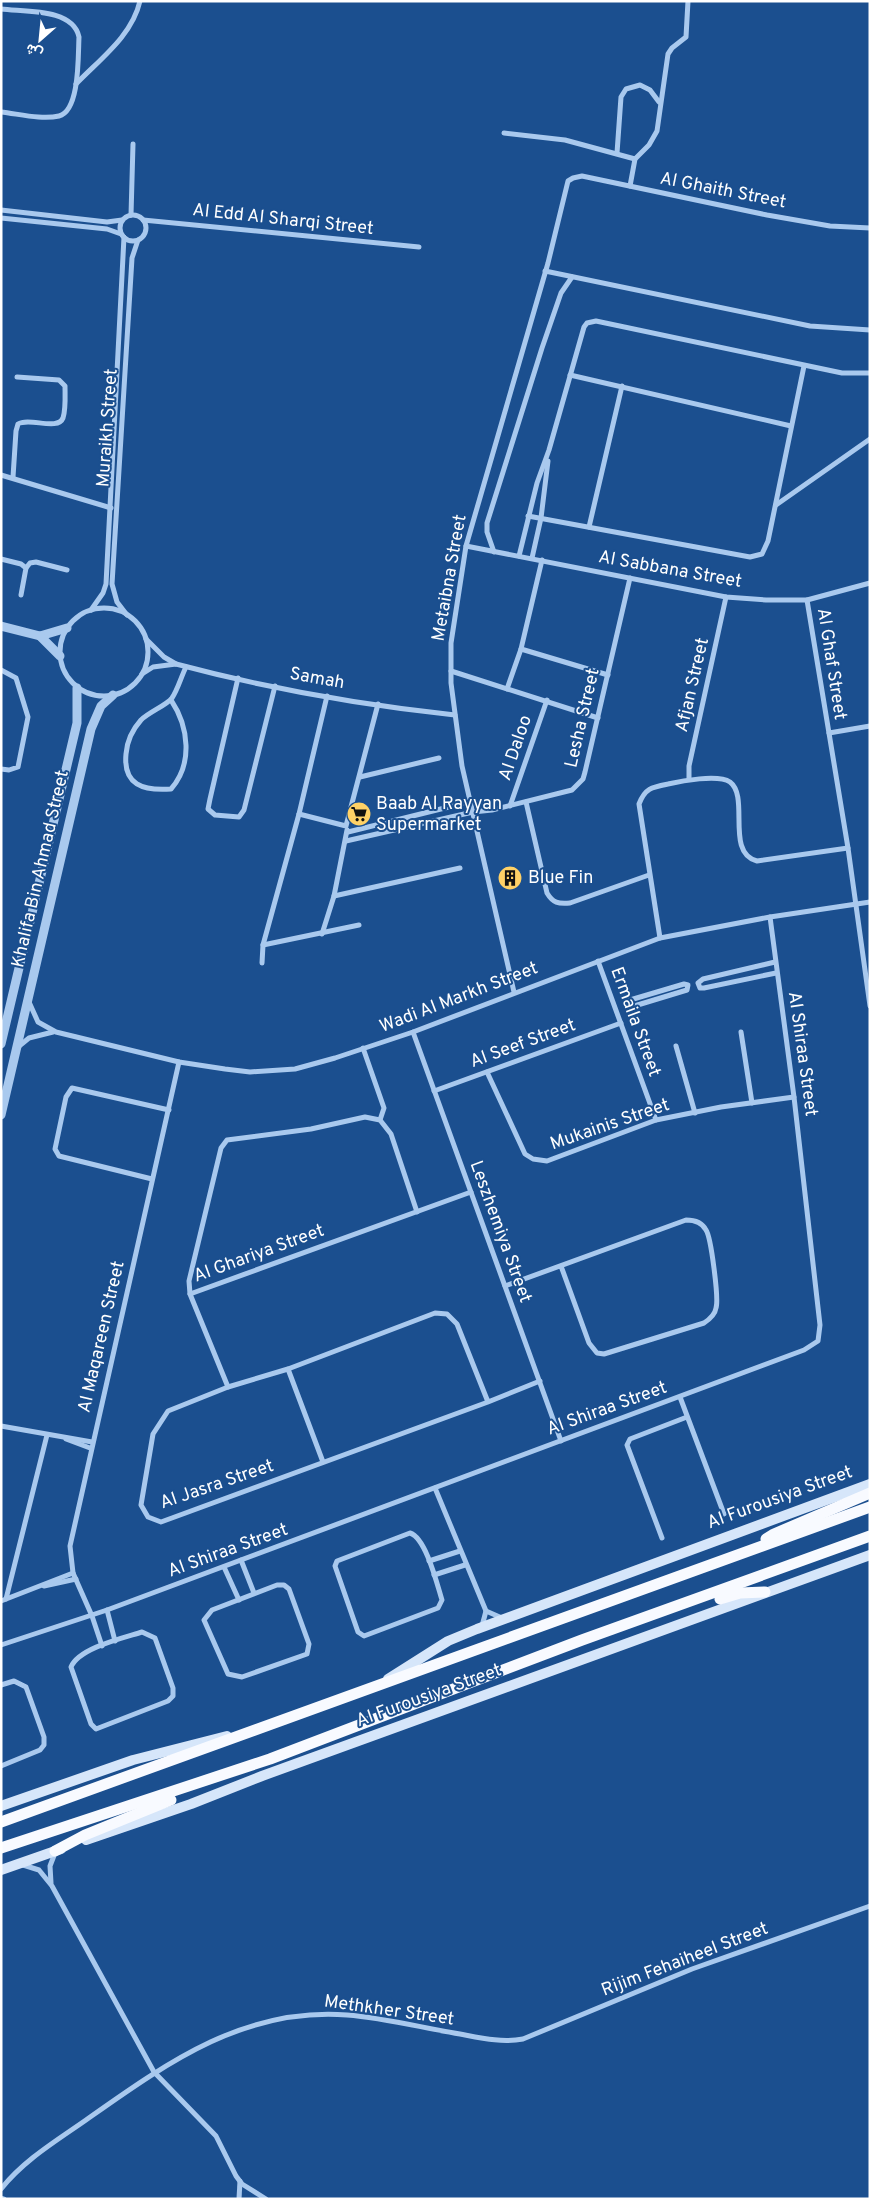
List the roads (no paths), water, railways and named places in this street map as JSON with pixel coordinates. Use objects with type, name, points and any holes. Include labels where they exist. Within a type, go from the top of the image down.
[{"type":"highway","points":[[750,1551],[774,1534],[870,1493]]},
{"type":"highway","name":"Al Furousiya Street","points":[[1,1822],[28,1814],[248,1732],[870,1507]]},
{"type":"highway","name":"Al Furousiya Street","points":[[1,1848],[208,1781],[582,1640],[870,1536]]},
{"type":"highway","points":[[582,1640],[616,1634],[728,1596],[765,1592]]},
{"type":"highway","points":[[55,1851],[85,1835],[155,1807],[208,1781]]},
{"type":"main road","name":"Al Furousiya Street","points":[[373,1688],[448,1641],[482,1627],[870,1484]]},
{"type":"main road","name":"Al Furousiya Street","points":[[1,1870],[191,1804],[271,1772],[870,1555]]},
{"type":"main road","name":"Al Furousiya Street","points":[[1,1806],[133,1760],[248,1732]]},
{"type":"street","points":[[75,84],[122,36],[134,18],[140,1]]},
{"type":"street","points":[[630,186],[634,159],[653,139],[657,131],[668,54],[672,48],[684,40],[687,33],[688,1]]},
{"type":"street","points":[[1,9],[58,15],[73,24],[79,37],[75,84],[69,111],[62,116],[53,117],[1,112]]},
{"type":"street","points":[[617,153],[621,97],[626,89],[635,85],[645,87],[654,94],[660,103]]},
{"type":"street","points":[[504,133],[564,140],[634,159]]},
{"type":"street","points":[[131,215],[133,144]]},
{"type":"street","name":"Al Ghaith Street","points":[[573,178],[582,176],[679,198],[821,224],[870,228]]},
{"type":"street","name":"Metaibna Street","points":[[514,992],[473,812],[469,802],[455,714],[451,671],[453,626],[466,546],[545,271],[566,187],[573,178]]},
{"type":"street","points":[[1,210],[107,222],[122,220],[131,215]]},
{"type":"street","points":[[1,218],[107,229],[129,240],[138,240],[145,233],[146,226],[143,220],[131,215]]},
{"type":"street","points":[[122,220],[120,228],[122,236]]},
{"type":"street","name":"Al Edd Al Sharqi Street","points":[[143,220],[420,247]]},
{"type":"street","name":"Muraikh Street","points":[[91,610],[104,593],[106,584],[122,236]]},
{"type":"street","name":"Muraikh Street","points":[[127,615],[117,602],[112,584],[132,258],[138,240]]},
{"type":"street","points":[[545,271],[810,326],[870,330]]},
{"type":"street","name":"Metaibna Street","points":[[494,552],[487,532],[487,523],[561,293],[572,277]]},
{"type":"street","points":[[519,556],[528,516],[584,327],[591,321],[804,366],[842,373],[870,373]]},
{"type":"street","points":[[528,516],[756,557],[767,548],[804,366]]},
{"type":"street","points":[[570,375],[791,426]]},
{"type":"street","points":[[13,477],[18,424],[24,422],[56,424],[64,416],[65,386],[59,380],[17,377]]},
{"type":"street","points":[[589,527],[622,386]]},
{"type":"street","points":[[775,505],[870,439]]},
{"type":"street","points":[[532,558],[541,518],[549,450]]},
{"type":"street","points":[[1,475],[13,477],[116,510]]},
{"type":"street","name":"Al Sabbana Street","points":[[466,546],[726,597],[806,600],[870,583]]},
{"type":"street","points":[[1,559],[22,564],[26,568]]},
{"type":"street","points":[[507,689],[521,649],[542,560]]},
{"type":"street","points":[[21,595],[26,568],[30,563],[36,562],[67,570]]},
{"type":"street","name":"Lesha Street","points":[[346,841],[473,812],[510,806],[572,790],[578,786],[583,779],[630,578]]},
{"type":"street","name":"Afjan Street","points":[[689,780],[689,766],[726,597]]},
{"type":"street","name":"Al Ghaf Street","points":[[806,600],[848,848],[870,1006]]},
{"type":"street","points":[[91,610],[113,610],[127,615],[138,625],[145,638],[148,653],[142,674],[126,690],[113,695],[98,696],[77,688],[63,670],[60,656],[61,641],[67,628],[78,617],[91,610]]},
{"type":"street","points":[[1,626],[40,636],[60,656]]},
{"type":"street","points":[[40,636],[67,628]]},
{"type":"street","name":"Samah","points":[[145,638],[164,657],[186,667],[327,696],[455,714]]},
{"type":"street","points":[[521,649],[608,674]]},
{"type":"street","name":"Samah","points":[[142,674],[153,666],[176,664]]},
{"type":"street","points":[[171,700],[183,719],[186,752],[180,778],[171,789],[160,790],[138,784],[129,779],[124,769],[126,747],[131,734],[141,720],[171,700],[186,667]]},
{"type":"street","points":[[1,670],[16,678],[28,717],[18,766],[9,770],[1,769]]},
{"type":"street","name":"Al Daloo","points":[[451,671],[547,700],[598,718]]},
{"type":"street","points":[[238,678],[208,809],[215,814],[240,817],[244,810],[275,686]]},
{"type":"street","name":"Khalifa Bin Ahmad Street","points":[[1,1044],[77,723],[77,688]]},
{"type":"street","name":"Khalifa Bin Ahmad Street","points":[[1,1115],[91,729],[101,706],[113,695]]},
{"type":"street","points":[[262,963],[263,946],[299,814],[327,696]]},
{"type":"street","name":"Al Daloo","points":[[510,806],[547,700]]},
{"type":"street","points":[[322,934],[334,896],[347,829],[378,704]]},
{"type":"street","name":"Al Ghaf Street","points":[[829,733],[870,726]]},
{"type":"street","points":[[360,778],[439,758]]},
{"type":"street","points":[[660,938],[639,804],[650,787],[689,780],[721,780],[730,782],[736,792],[741,841],[745,854],[750,860],[757,862],[848,848]]},
{"type":"street","points":[[299,814],[347,829],[469,802]]},
{"type":"street","points":[[526,802],[547,892],[552,901],[560,904],[570,903],[649,875]]},
{"type":"street","points":[[334,896],[460,868]]},
{"type":"street","name":"Wadi Al Markh Street","points":[[29,993],[29,1003],[35,1018],[47,1028],[56,1032],[180,1062],[250,1072],[275,1071],[314,1064],[413,1032],[660,938],[770,917],[870,902]]},
{"type":"street","name":"Al Shiraa Street","points":[[1,1645],[92,1616],[680,1397],[804,1350],[818,1342],[820,1325],[794,1097],[770,917]]},
{"type":"street","points":[[263,946],[359,925]]},
{"type":"street","name":"Ermaila Street","points":[[598,961],[656,1120]]},
{"type":"street","points":[[775,962],[700,980],[698,984],[702,988],[776,973]]},
{"type":"street","points":[[744,969],[747,979]]},
{"type":"street","points":[[721,975],[723,984]]},
{"type":"street","points":[[616,1009],[669,996],[687,990],[689,986],[684,984],[640,997],[628,1001],[627,1005]]},
{"type":"street","points":[[667,989],[669,996]]},
{"type":"street","points":[[640,997],[642,1004]]},
{"type":"street","name":"Al Seef Street","points":[[434,1091],[621,1023]]},
{"type":"street","name":"Wadi Al Markh Street","points":[[16,1050],[30,1038],[56,1032]]},
{"type":"street","name":"Leszhemiya Street","points":[[413,1032],[561,1441]]},
{"type":"street","points":[[741,1032],[752,1103]]},
{"type":"street","points":[[676,1046],[694,1113]]},
{"type":"street","points":[[362,1048],[384,1108],[380,1120],[391,1134],[417,1212]]},
{"type":"street","name":"Al Maqareen Street","points":[[102,1646],[92,1616],[73,1573],[70,1546],[91,1445],[180,1062]]},
{"type":"street","name":"Mukainis Street","points":[[487,1072],[525,1154],[533,1159],[547,1161],[656,1120],[794,1097]]},
{"type":"street","points":[[152,1179],[59,1156],[54,1149],[66,1097],[72,1088],[169,1110]]},
{"type":"street","name":"Al Ghariya Street","points":[[380,1120],[365,1117],[311,1129],[227,1140],[221,1148],[192,1272],[190,1294],[471,1192]]},
{"type":"street","points":[[505,1286],[686,1220],[694,1220],[701,1224],[709,1235],[717,1306],[710,1318],[704,1323],[604,1354],[597,1352],[589,1343],[561,1266]]},
{"type":"street","points":[[190,1294],[228,1387]]},
{"type":"street","name":"Al Jasra Street","points":[[488,1402],[457,1324],[447,1314],[435,1313],[288,1369],[228,1387],[168,1411],[159,1422],[153,1434],[141,1505],[148,1517],[161,1522],[488,1402],[540,1382]]},
{"type":"street","points":[[288,1369],[323,1462]]},
{"type":"street","points":[[680,1397],[724,1514]]},
{"type":"street","points":[[662,1538],[627,1445],[630,1439],[688,1417]]},
{"type":"street","points":[[1,1426],[91,1445]]},
{"type":"street","points":[[4,1600],[47,1435]]},
{"type":"street","points":[[435,1488],[465,1565],[486,1612],[482,1627]]},
{"type":"street","points":[[410,1533],[418,1538],[434,1575],[442,1600],[438,1608],[364,1636],[358,1632],[335,1566],[339,1559],[410,1533]]},
{"type":"street","points":[[429,1561],[460,1551]]},
{"type":"street","points":[[241,1560],[254,1593]]},
{"type":"street","points":[[434,1575],[465,1565]]},
{"type":"street","points":[[224,1567],[239,1600]]},
{"type":"street","points":[[4,1600],[44,1586],[73,1573]]},
{"type":"street","points":[[44,1586],[76,1579]]},
{"type":"street","points":[[277,1585],[284,1585],[289,1589],[309,1644],[308,1654],[242,1676],[228,1674],[204,1620],[212,1610],[239,1600],[277,1585]]},
{"type":"street","points":[[107,1610],[115,1640]]},
{"type":"street","points":[[486,1612],[505,1619]]},
{"type":"street","points":[[142,1632],[155,1638],[173,1696],[168,1701],[96,1729],[91,1724],[71,1667],[78,1657],[102,1646],[142,1632]]},
{"type":"street","points":[[1,1685],[14,1681],[26,1687],[44,1737],[44,1744],[40,1750],[1,1766]]},
{"type":"street","points":[[52,1886],[50,1866],[55,1851]]},
{"type":"street","points":[[20,1864],[39,1870],[52,1886],[154,2072],[211,2129],[240,2181],[249,2190],[266,2199]]},
{"type":"street","name":"Rijim Fehaiheel Street","points":[[511,2041],[523,2039],[692,1969],[870,1906]]},
{"type":"street","name":"Methkher Street","points":[[1,2189],[21,2166],[154,2072],[233,2031],[266,2020],[308,2014],[348,2015],[511,2041]]},
{"type":"street","points":[[239,2199],[240,2181]]},
{"type":"place","name":"Baab Al Rayyan Supermarket","points":[[359,814]]},
{"type":"place","name":"Blue Fin","points":[[510,878]]}]
